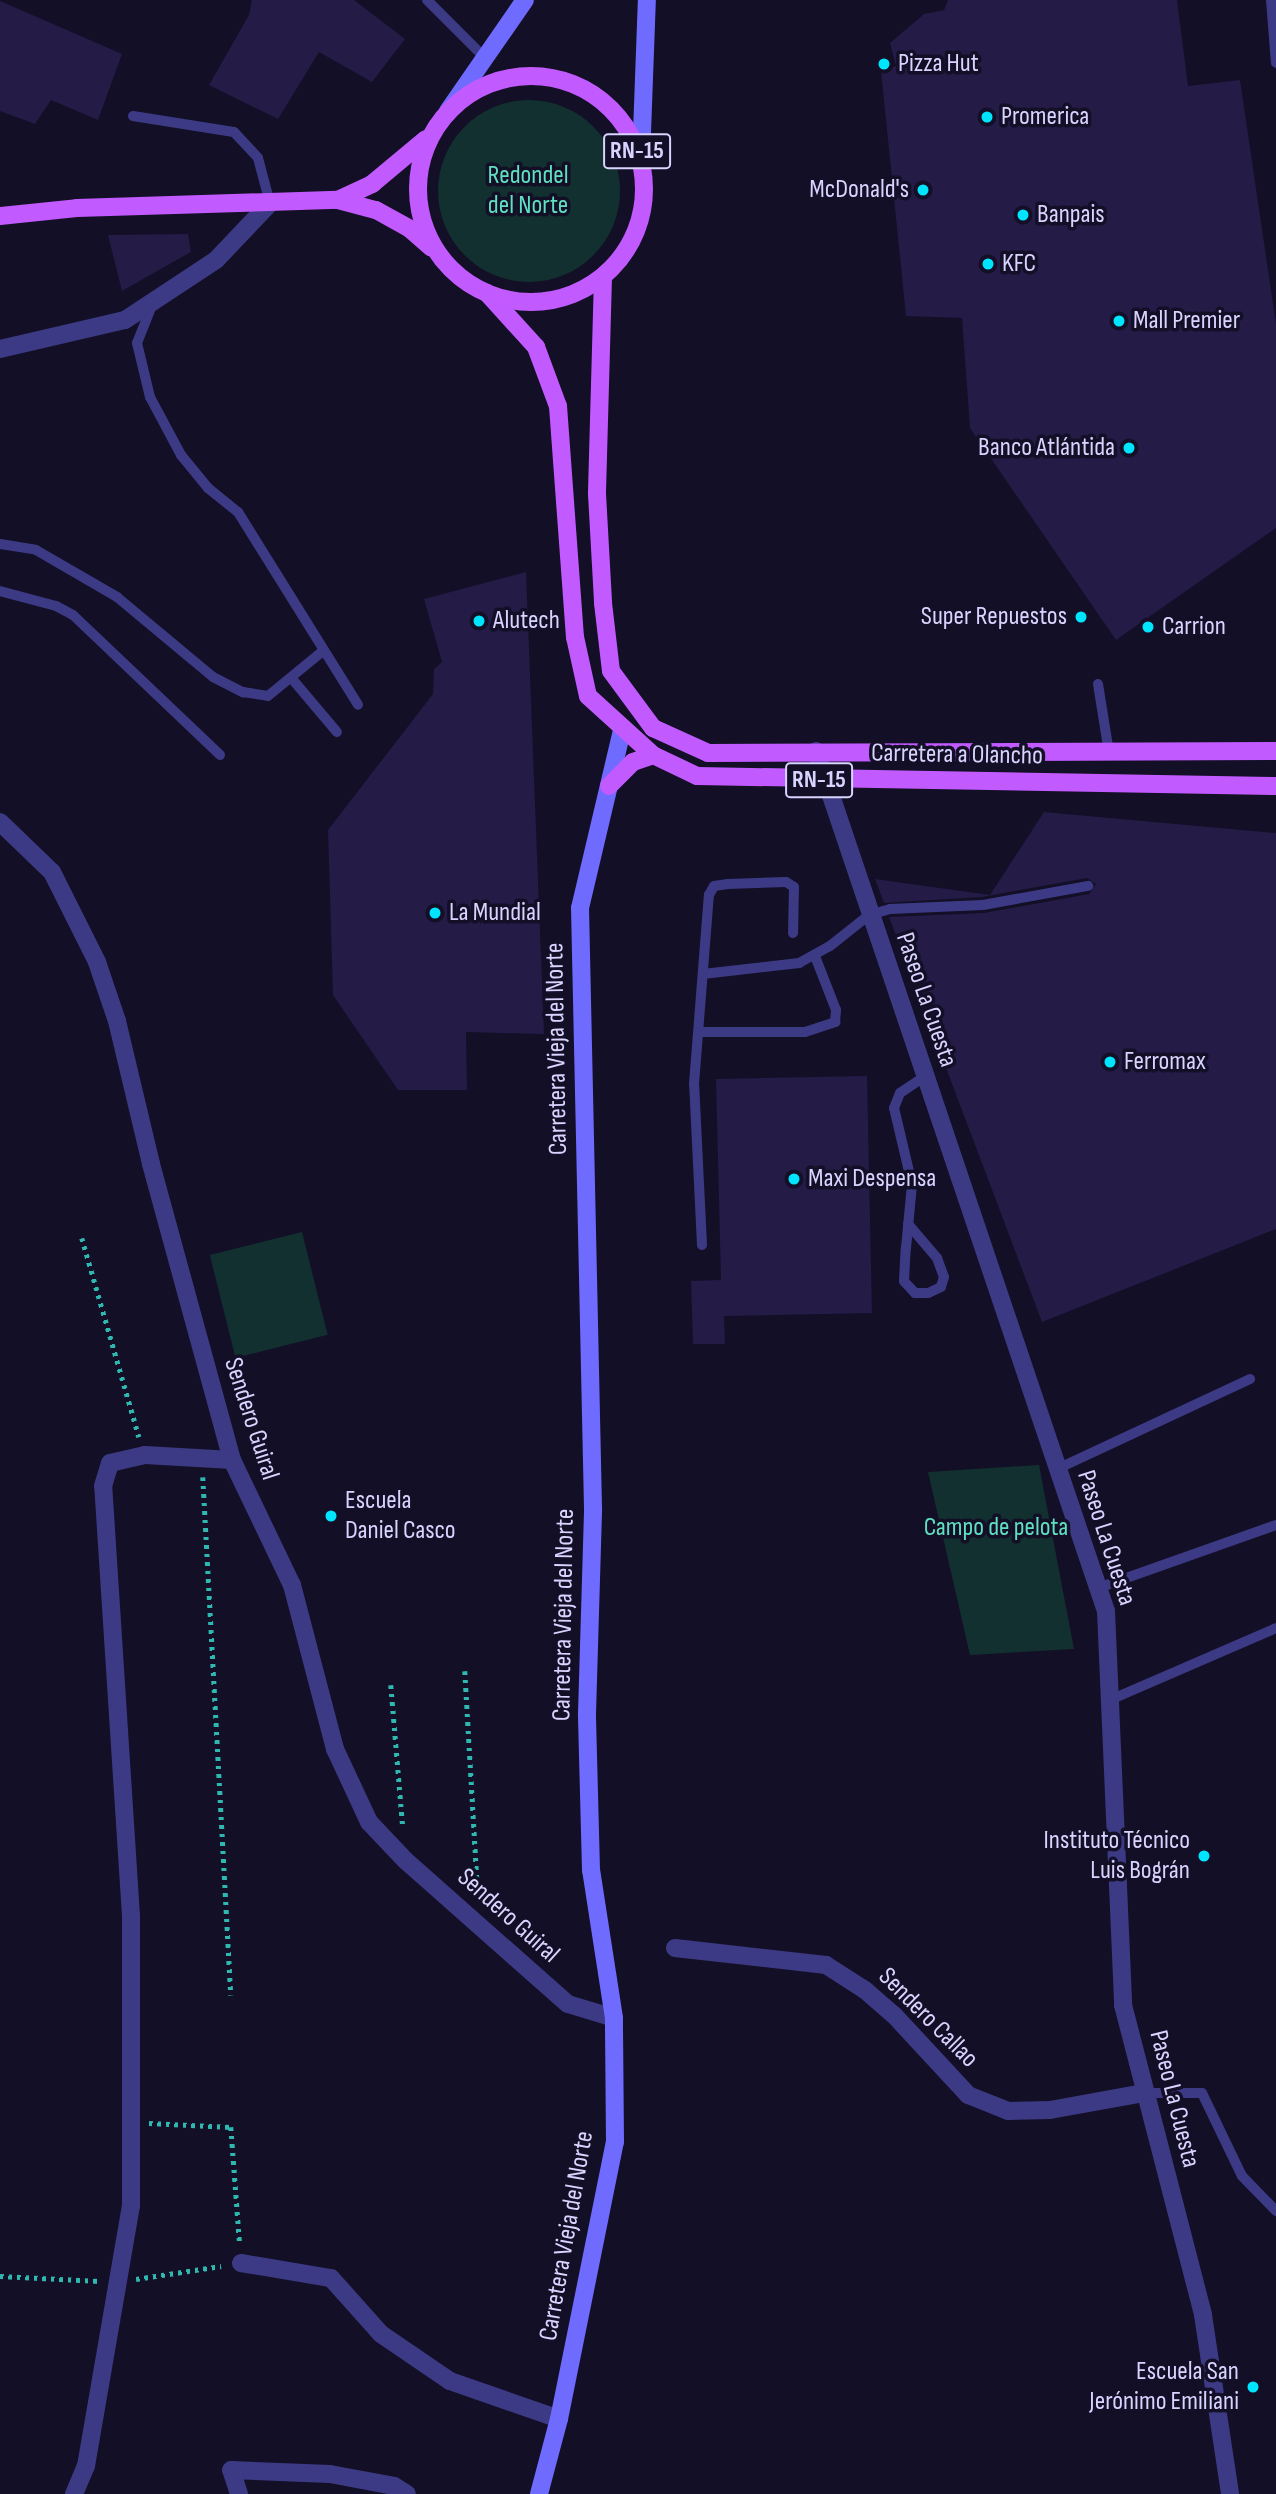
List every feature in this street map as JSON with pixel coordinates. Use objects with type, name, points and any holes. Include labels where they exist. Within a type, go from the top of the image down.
[{"type":"main road","name":"RN-15","points":[[0,216],[76,208],[338,200],[376,210],[410,229],[461,277],[487,293],[517,301],[547,301],[577,293],[603,277],[624,255],[641,218],[645,192],[641,160],[627,128],[604,103],[575,85],[542,75],[508,78],[475,89],[448,111],[430,136],[403,162],[338,200]]},
{"type":"main road","name":"RN-15","points":[[430,136],[420,165],[418,197],[424,227],[439,255]]},
{"type":"main road","name":"Carretera a Olancho","points":[[603,277],[597,494],[611,671],[653,728],[708,753],[1276,751]]},
{"type":"main road","name":"Carretera a Olancho","points":[[487,293],[536,347],[558,406],[575,637],[588,696],[622,731],[653,755],[697,776],[1276,786]]},
{"type":"main road","points":[[609,786],[633,762],[653,755]]},
{"type":"street","points":[[448,111],[525,0]]},
{"type":"street","points":[[641,160],[647,0]]},
{"type":"street","points":[[0,349],[125,320],[216,260],[270,204]]},
{"type":"street","name":"Carretera Vieja del Norte","points":[[539,2494],[559,2419],[615,2142],[614,2018],[591,1857],[587,1714],[593,1508],[580,908],[622,731]]},
{"type":"street","name":"Paseo La Cuesta","points":[[816,751],[823,780],[1106,1611],[1123,2005],[1203,2315],[1230,2494]]},
{"type":"street","name":"Sendero Guiral","points":[[0,822],[52,872],[97,962],[117,1021],[232,1460],[292,1585],[335,1749],[369,1822],[405,1860],[568,2004],[614,2018]]},
{"type":"street","points":[[74,2494],[86,2466],[131,2206],[131,1916],[103,1486],[110,1463],[145,1455],[232,1460]]},
{"type":"street","name":"Sendero Callao","points":[[676,1948],[827,1965],[865,1990],[894,2015],[968,2095],[1008,2111],[1050,2110],[1144,2093]]},
{"type":"street","points":[[241,2263],[331,2278],[381,2334],[450,2381],[559,2419]]},
{"type":"street","points":[[239,2494],[231,2470],[330,2474],[394,2486],[407,2494]]},
{"type":"lane","points":[[427,0],[484,57]]},
{"type":"lane","points":[[1270,0],[1276,63]]},
{"type":"lane","points":[[133,116],[234,132],[258,158],[270,204]]},
{"type":"lane","points":[[154,301],[137,343],[150,397],[181,455],[208,488],[238,512],[358,705]]},
{"type":"lane","points":[[0,544],[36,550],[117,597],[226,685],[268,696],[293,680],[324,650]]},
{"type":"lane","points":[[0,591],[56,606],[73,615],[220,755]]},
{"type":"lane","points":[[293,680],[337,732]]},
{"type":"lane","points":[[1098,684],[1110,753]]},
{"type":"lane","points":[[702,1245],[694,1084],[709,895],[714,887],[786,882],[793,887],[793,933]]},
{"type":"lane","points":[[704,974],[799,963],[815,956],[869,915],[890,909],[983,905],[1088,886]]},
{"type":"lane","points":[[699,1032],[805,1032],[835,1023],[836,1010],[815,956]]},
{"type":"lane","points":[[908,1224],[937,1258],[944,1277],[941,1287],[928,1293],[915,1293],[904,1281],[908,1224],[912,1184],[894,1108],[900,1093],[924,1077]]},
{"type":"lane","points":[[1057,1469],[1250,1379]]},
{"type":"lane","points":[[1098,1588],[1276,1525]]},
{"type":"lane","points":[[1110,1700],[1276,1628]]},
{"type":"lane","points":[[1144,2093],[1202,2093],[1242,2176],[1276,2211]]},
{"type":"path","points":[[82,1238],[145,1455]]},
{"type":"path","points":[[202,1459],[231,1995]]},
{"type":"path","points":[[465,1671],[479,1926]]},
{"type":"path","points":[[391,1685],[405,1860]]},
{"type":"path","points":[[131,2122],[231,2127],[241,2263]]},
{"type":"green space","name":"Redondel del Norte","points":[[529,100],[547,101],[564,107],[594,126],[613,156],[619,173],[619,209],[613,226],[594,256],[564,275],[547,281],[529,282],[511,281],[494,275],[464,256],[445,226],[439,209],[438,191],[439,173],[445,156],[464,126],[494,107],[511,101]]},
{"type":"green space","points":[[302,1232],[328,1335],[235,1358],[210,1255]]},
{"type":"green space","name":"Campo de pelota","points":[[1039,1465],[1074,1649],[970,1655],[928,1472]]},
{"type":"building","points":[[252,0],[354,0],[405,39],[372,82],[319,52],[278,119],[209,85],[249,15]]},
{"type":"building","name":"Mall Premier","points":[[948,0],[1177,0],[1188,86],[1240,80],[1276,324],[1276,528],[1116,640],[970,428],[962,318],[906,316],[881,71],[896,66],[890,43],[924,14],[944,10]]},
{"type":"building","points":[[0,1],[122,54],[98,120],[51,100],[35,124],[0,111]]},
{"type":"building","points":[[188,234],[191,252],[122,291],[108,235]]},
{"type":"building","name":"La Mundial","points":[[526,572],[544,1034],[466,1032],[467,1090],[398,1090],[333,995],[328,830],[433,694],[434,669],[442,662],[424,599]]},
{"type":"building","name":"Ferromax","points":[[1044,812],[1276,833],[1276,1229],[1042,1322],[889,917],[984,913],[1089,894],[1096,884],[1087,878],[982,897],[884,903],[875,879],[990,895]]},
{"type":"building","name":"Maxi Despensa","points":[[867,1076],[872,1313],[724,1316],[725,1344],[693,1344],[691,1281],[721,1280],[716,1079]]},
{"type":"place","name":"Pizza Hut","points":[[884,64]]},
{"type":"place","name":"Promerica","points":[[987,117]]},
{"type":"place","name":"McDonald's","points":[[923,190]]},
{"type":"place","name":"Banpais","points":[[1023,215]]},
{"type":"place","name":"KFC","points":[[988,264]]},
{"type":"place","name":"Mall Premier","points":[[1119,321]]},
{"type":"place","name":"Banco Atlántida","points":[[1129,448]]},
{"type":"place","name":"Super Repuestos","points":[[1081,617]]},
{"type":"place","name":"Alutech","points":[[479,621]]},
{"type":"place","name":"Carrion","points":[[1148,627]]},
{"type":"place","name":"La Mundial","points":[[435,913]]},
{"type":"place","name":"Ferromax","points":[[1110,1062]]},
{"type":"place","name":"Maxi Despensa","points":[[794,1179]]},
{"type":"place","name":"Escuela Daniel Casco","points":[[331,1516]]},
{"type":"place","name":"Instituto Técnico Luis Bográn","points":[[1204,1856]]},
{"type":"place","name":"Escuela San Jerónimo Emiliani","points":[[1253,2387]]}]
